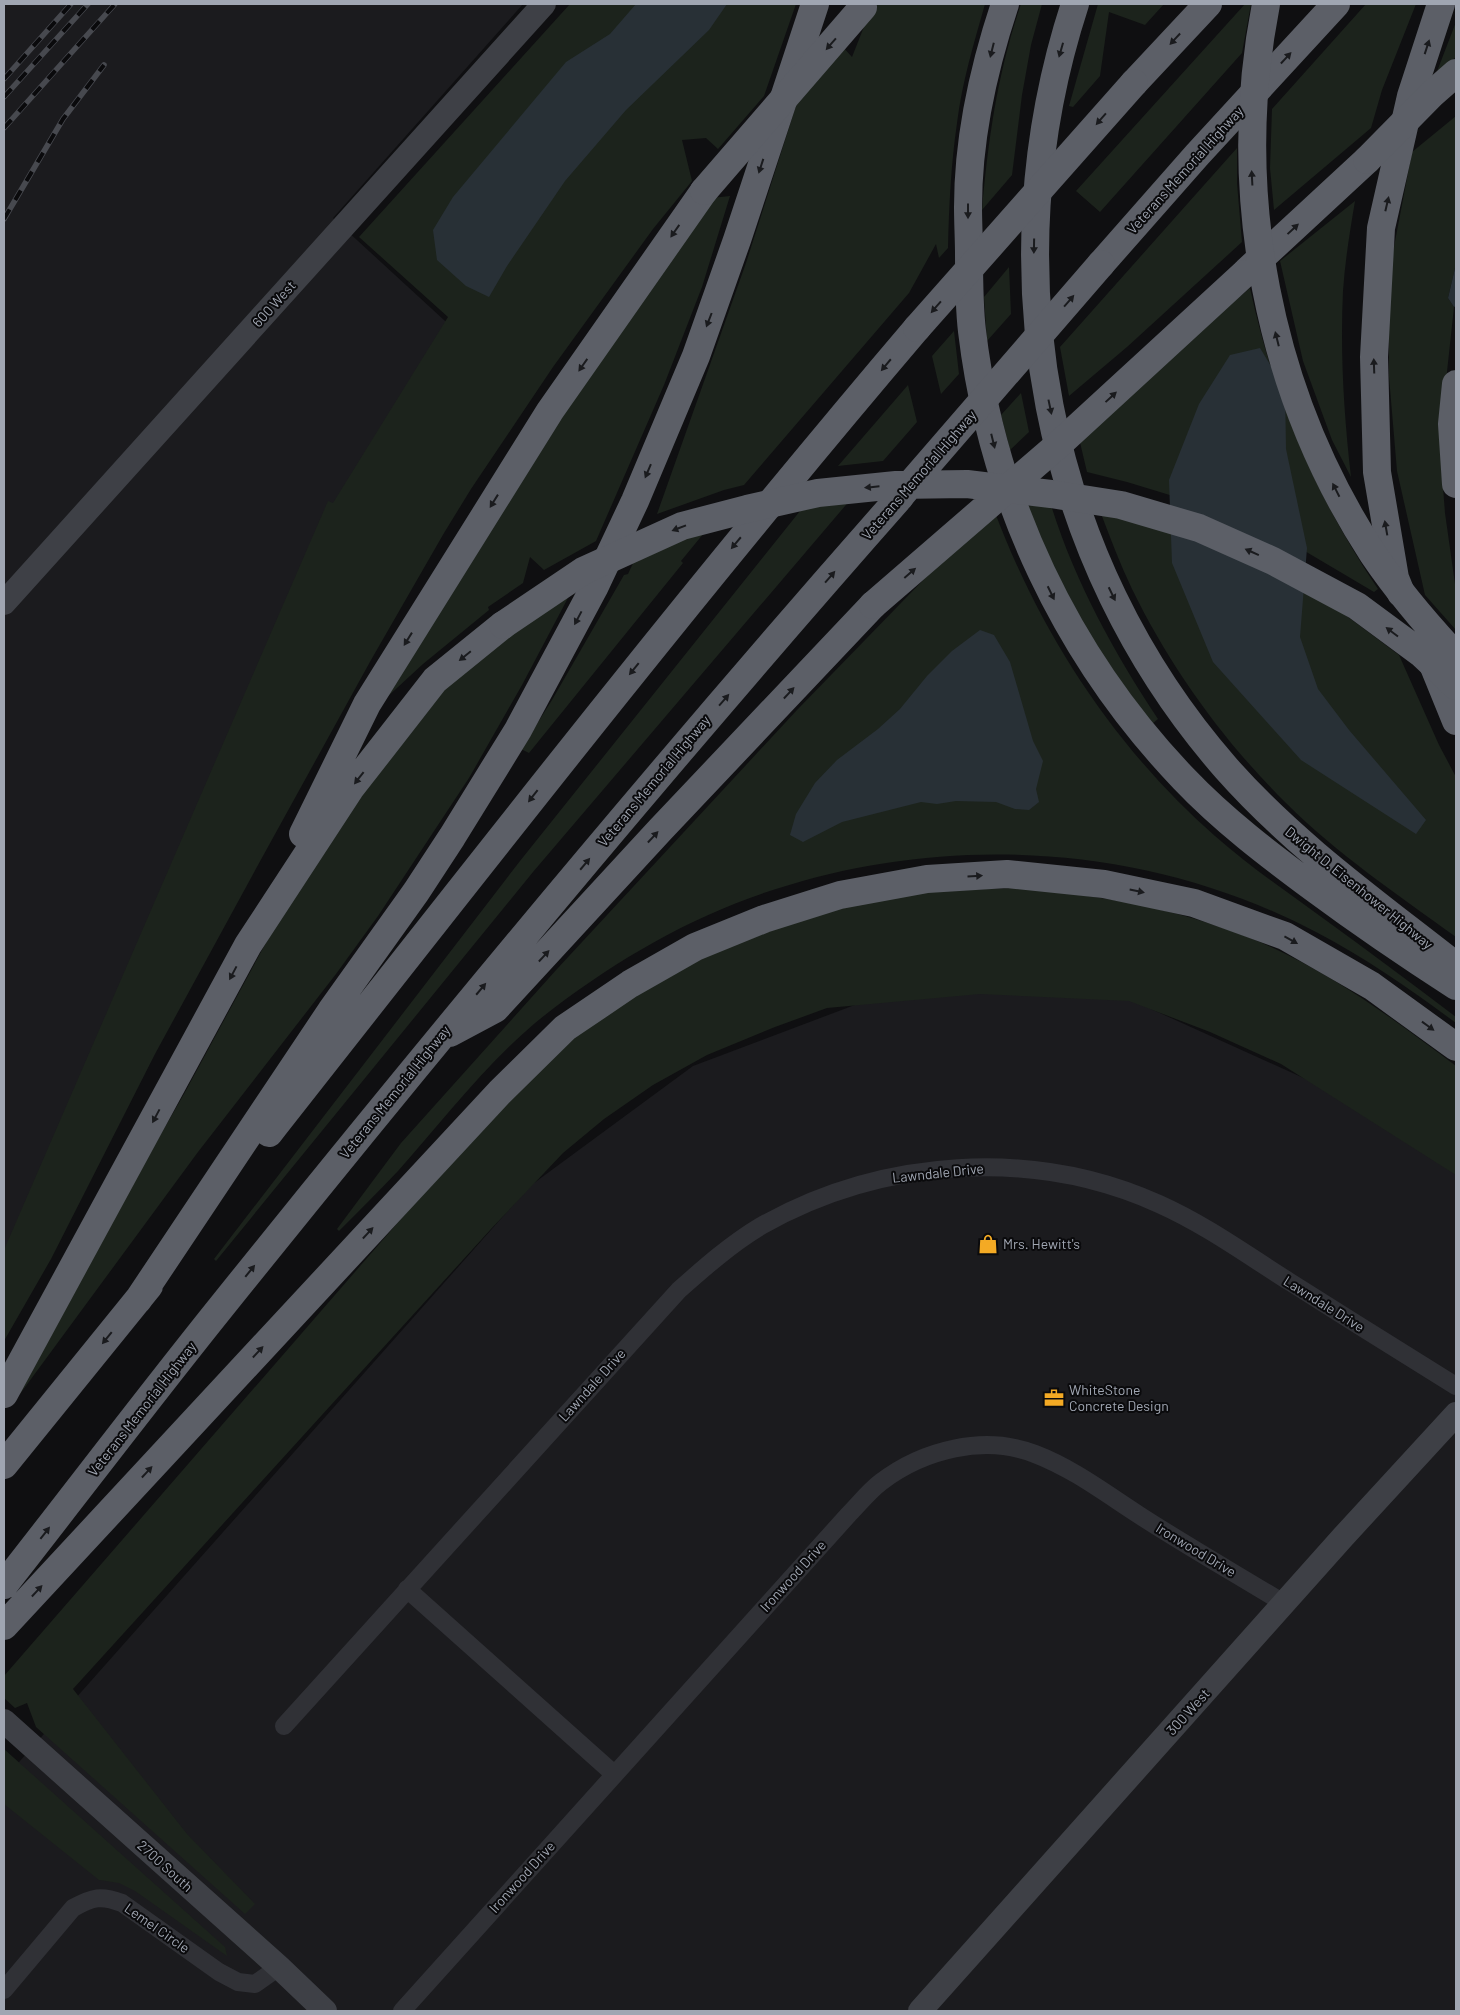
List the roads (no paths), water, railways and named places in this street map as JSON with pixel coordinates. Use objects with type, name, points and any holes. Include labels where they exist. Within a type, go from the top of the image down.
[{"type":"highway","points":[[138,1300],[331,1011],[416,892],[456,830],[518,730],[590,596],[635,501],[696,356],[738,240],[815,4]]},
{"type":"highway","points":[[1005,4],[986,76],[970,172],[968,206],[969,293],[976,360],[987,416],[1004,478],[1031,550],[1071,630],[1103,680],[1142,733],[1185,780],[1230,824],[1278,862],[1385,940],[1456,986]]},
{"type":"highway","name":"Dwight D. Eisenhower Highway","points":[[1075,4],[1059,55],[1046,117],[1036,213],[1034,275],[1039,346],[1054,427],[1071,490],[1093,554],[1120,610],[1151,667],[1187,720],[1226,768],[1270,815],[1316,857],[1456,966]]},
{"type":"highway","points":[[4,1465],[138,1300],[596,717],[790,478],[918,328],[1134,83],[1208,4]]},
{"type":"highway","points":[[1266,4],[1257,62],[1251,152],[1254,209],[1259,250],[1279,346],[1288,376],[1312,439],[1356,525],[1373,553],[1411,606],[1456,656]]},
{"type":"highway","name":"Veterans Memorial Highway","points":[[4,1585],[220,1309],[438,1039],[716,709],[1101,264],[1197,155],[1336,4]]},
{"type":"highway","points":[[1441,4],[1411,96],[1381,228],[1374,357],[1377,472],[1395,578],[1456,721]]},
{"type":"highway","points":[[4,1394],[248,945],[367,704],[550,411],[704,191],[864,5]]},
{"type":"highway","points":[[438,1039],[495,1010],[660,830],[873,605],[1058,446],[1367,160],[1432,94],[1456,73]]},
{"type":"highway","points":[[1367,160],[1456,92]]},
{"type":"highway","points":[[1456,384],[1452,424],[1456,484]]},
{"type":"highway","points":[[248,945],[350,789],[435,680],[502,625],[583,571],[682,526],[818,493],[896,485],[966,484],[1051,494],[1121,505],[1199,528],[1273,561],[1357,606],[1422,654],[1456,686]]},
{"type":"highway","points":[[4,1626],[500,1092],[565,1028],[630,984],[695,947],[764,919],[840,895],[927,879],[1007,874],[1104,884],[1194,903],[1285,936],[1372,986],[1456,1046]]},
{"type":"street","name":"600 West","points":[[4,603],[544,4]]},
{"type":"street","name":"Lawndale Drive","points":[[284,1726],[679,1290],[705,1266],[760,1226],[806,1203],[841,1189],[898,1175],[956,1168],[1003,1167],[1050,1172],[1097,1182],[1119,1189],[1159,1204],[1203,1227],[1456,1386]]},
{"type":"street","name":"300 West","points":[[920,2011],[1456,1414]]},
{"type":"street","name":"Ironwood Drive","points":[[402,2011],[849,1514],[880,1483],[911,1463],[947,1450],[975,1446],[1002,1445],[1034,1453],[1076,1474],[1285,1604]]},
{"type":"street","points":[[407,1589],[614,1774]]},
{"type":"street","name":"2700 South","points":[[4,1721],[325,2011]]},
{"type":"street","name":"Lemel Circle","points":[[4,1990],[73,1908],[88,1899],[106,1897],[122,1903],[219,1972],[238,1982],[255,1984],[279,1968]]},
{"type":"railway","points":[[4,79],[71,4]]},
{"type":"railway","points":[[4,97],[88,4]]},
{"type":"railway","points":[[4,128],[115,4]]},
{"type":"railway","points":[[4,219],[63,119],[104,65]]},
{"type":"place","name":"Mrs. Hewitt's","points":[[988,1244]]},
{"type":"place","name":"WhiteStone Concrete Design","points":[[1054,1398]]}]
